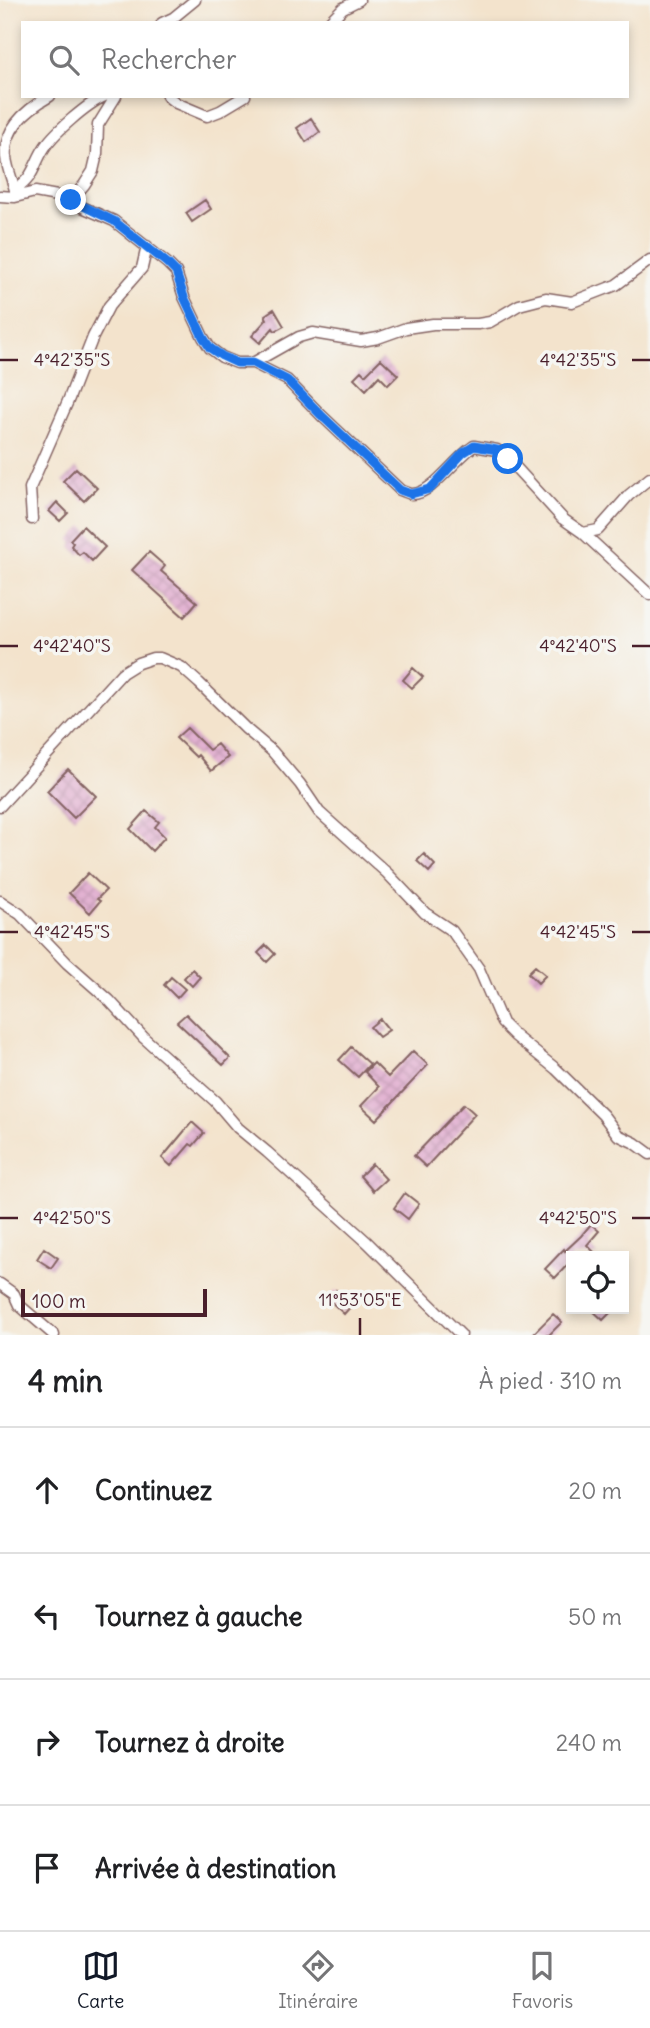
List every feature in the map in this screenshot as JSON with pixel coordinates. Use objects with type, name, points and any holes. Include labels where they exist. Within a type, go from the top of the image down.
[{"type":"street","points":[[166,21],[195,0]]},
{"type":"street","points":[[330,21],[343,8],[359,0]]},
{"type":"street","points":[[15,193],[6,157],[11,128],[37,103],[46,98]]},
{"type":"street","points":[[15,193],[35,169],[43,149],[71,120],[100,98]]},
{"type":"street","points":[[71,200],[93,170],[99,140],[98,125],[115,98]]},
{"type":"street","points":[[170,98],[207,116],[242,98]]},
{"type":"street","points":[[0,196],[35,192],[57,196],[114,221],[176,272],[184,297],[210,348],[237,363],[253,363],[287,380],[400,490],[411,494],[430,489],[463,453],[474,446],[497,450],[563,519],[583,533],[650,595]]},
{"type":"street","points":[[32,519],[30,488],[93,337],[109,306],[142,268],[147,246]]},
{"type":"street","points":[[253,363],[299,337],[313,333],[361,341],[406,328],[433,324],[490,322],[519,305],[546,298],[572,302],[616,285],[650,260]]},
{"type":"street","points":[[583,533],[598,530],[629,495],[650,478]]},
{"type":"street","points":[[0,806],[122,673],[138,663],[153,659],[169,661],[181,667],[272,751],[319,812],[387,873],[425,913],[452,931],[479,969],[502,1023],[556,1069],[603,1115],[618,1135],[650,1154]]},
{"type":"street","points":[[0,901],[20,914],[109,1000],[144,1038],[215,1101],[237,1128],[367,1242],[461,1335]]},
{"type":"street","points":[[0,1284],[14,1294],[19,1305],[54,1335]]},
{"type":"building","points":[[311,118],[320,132],[306,142],[297,128]]},
{"type":"building","points":[[205,200],[211,209],[192,222],[186,213]]},
{"type":"building","points":[[274,309],[284,326],[275,331],[273,328],[260,343],[252,336],[267,319],[265,315]]},
{"type":"building","points":[[381,359],[398,375],[388,385],[379,376],[366,390],[354,378],[361,371],[365,375]]},
{"type":"building","points":[[76,468],[97,488],[84,501],[63,481]]},
{"type":"building","points":[[57,502],[68,513],[60,521],[49,511]]},
{"type":"building","points":[[83,526],[105,547],[92,561],[83,552],[79,555],[71,546],[73,543],[70,540]]},
{"type":"building","points":[[149,552],[165,566],[161,571],[197,602],[184,617],[132,570]]},
{"type":"building","points":[[413,668],[423,677],[412,688],[403,680]]},
{"type":"building","points":[[187,728],[209,750],[217,744],[228,757],[211,771],[198,755],[196,757],[176,738]]},
{"type":"building","points":[[68,769],[96,796],[74,818],[47,791]]},
{"type":"building","points":[[146,811],[159,822],[155,827],[165,837],[152,851],[130,829]]},
{"type":"building","points":[[424,854],[435,865],[429,872],[417,861]]},
{"type":"building","points":[[88,873],[106,890],[97,899],[100,901],[90,913],[69,893]]},
{"type":"building","points":[[266,945],[275,954],[267,962],[258,953]]},
{"type":"building","points":[[535,966],[546,975],[538,983],[528,973]]},
{"type":"building","points":[[192,969],[200,977],[192,986],[184,978]]},
{"type":"building","points":[[171,977],[185,989],[177,998],[164,985]]},
{"type":"building","points":[[186,1014],[230,1058],[223,1065],[177,1022]]},
{"type":"building","points":[[380,1019],[389,1030],[379,1037],[370,1027]]},
{"type":"building","points":[[351,1047],[370,1064],[358,1077],[339,1060]]},
{"type":"building","points":[[413,1051],[428,1065],[376,1120],[361,1106],[379,1087],[365,1072],[374,1063],[388,1077]]},
{"type":"building","points":[[464,1104],[475,1114],[426,1167],[414,1156]]},
{"type":"building","points":[[192,1122],[204,1133],[193,1146],[190,1144],[171,1166],[162,1158]]},
{"type":"building","points":[[372,1164],[386,1179],[373,1191],[360,1176]]},
{"type":"building","points":[[405,1193],[419,1204],[408,1219],[394,1208]]},
{"type":"building","points":[[591,1224],[599,1231],[587,1245],[593,1251],[566,1251],[566,1266],[555,1278],[545,1269]]},
{"type":"building","points":[[44,1248],[58,1258],[51,1268],[37,1259]]},
{"type":"building","points":[[336,1290],[352,1305],[344,1314],[328,1299]]},
{"type":"building","points":[[553,1314],[562,1322],[549,1335],[532,1335]]},
{"type":"building","points":[[596,1314],[609,1314],[603,1320]]},
{"type":"route","points":[[71,200],[114,221],[176,272],[184,297],[210,348],[237,363],[253,363],[287,380],[400,490],[411,494],[430,489],[463,453],[474,446],[497,450],[508,459]]}]
